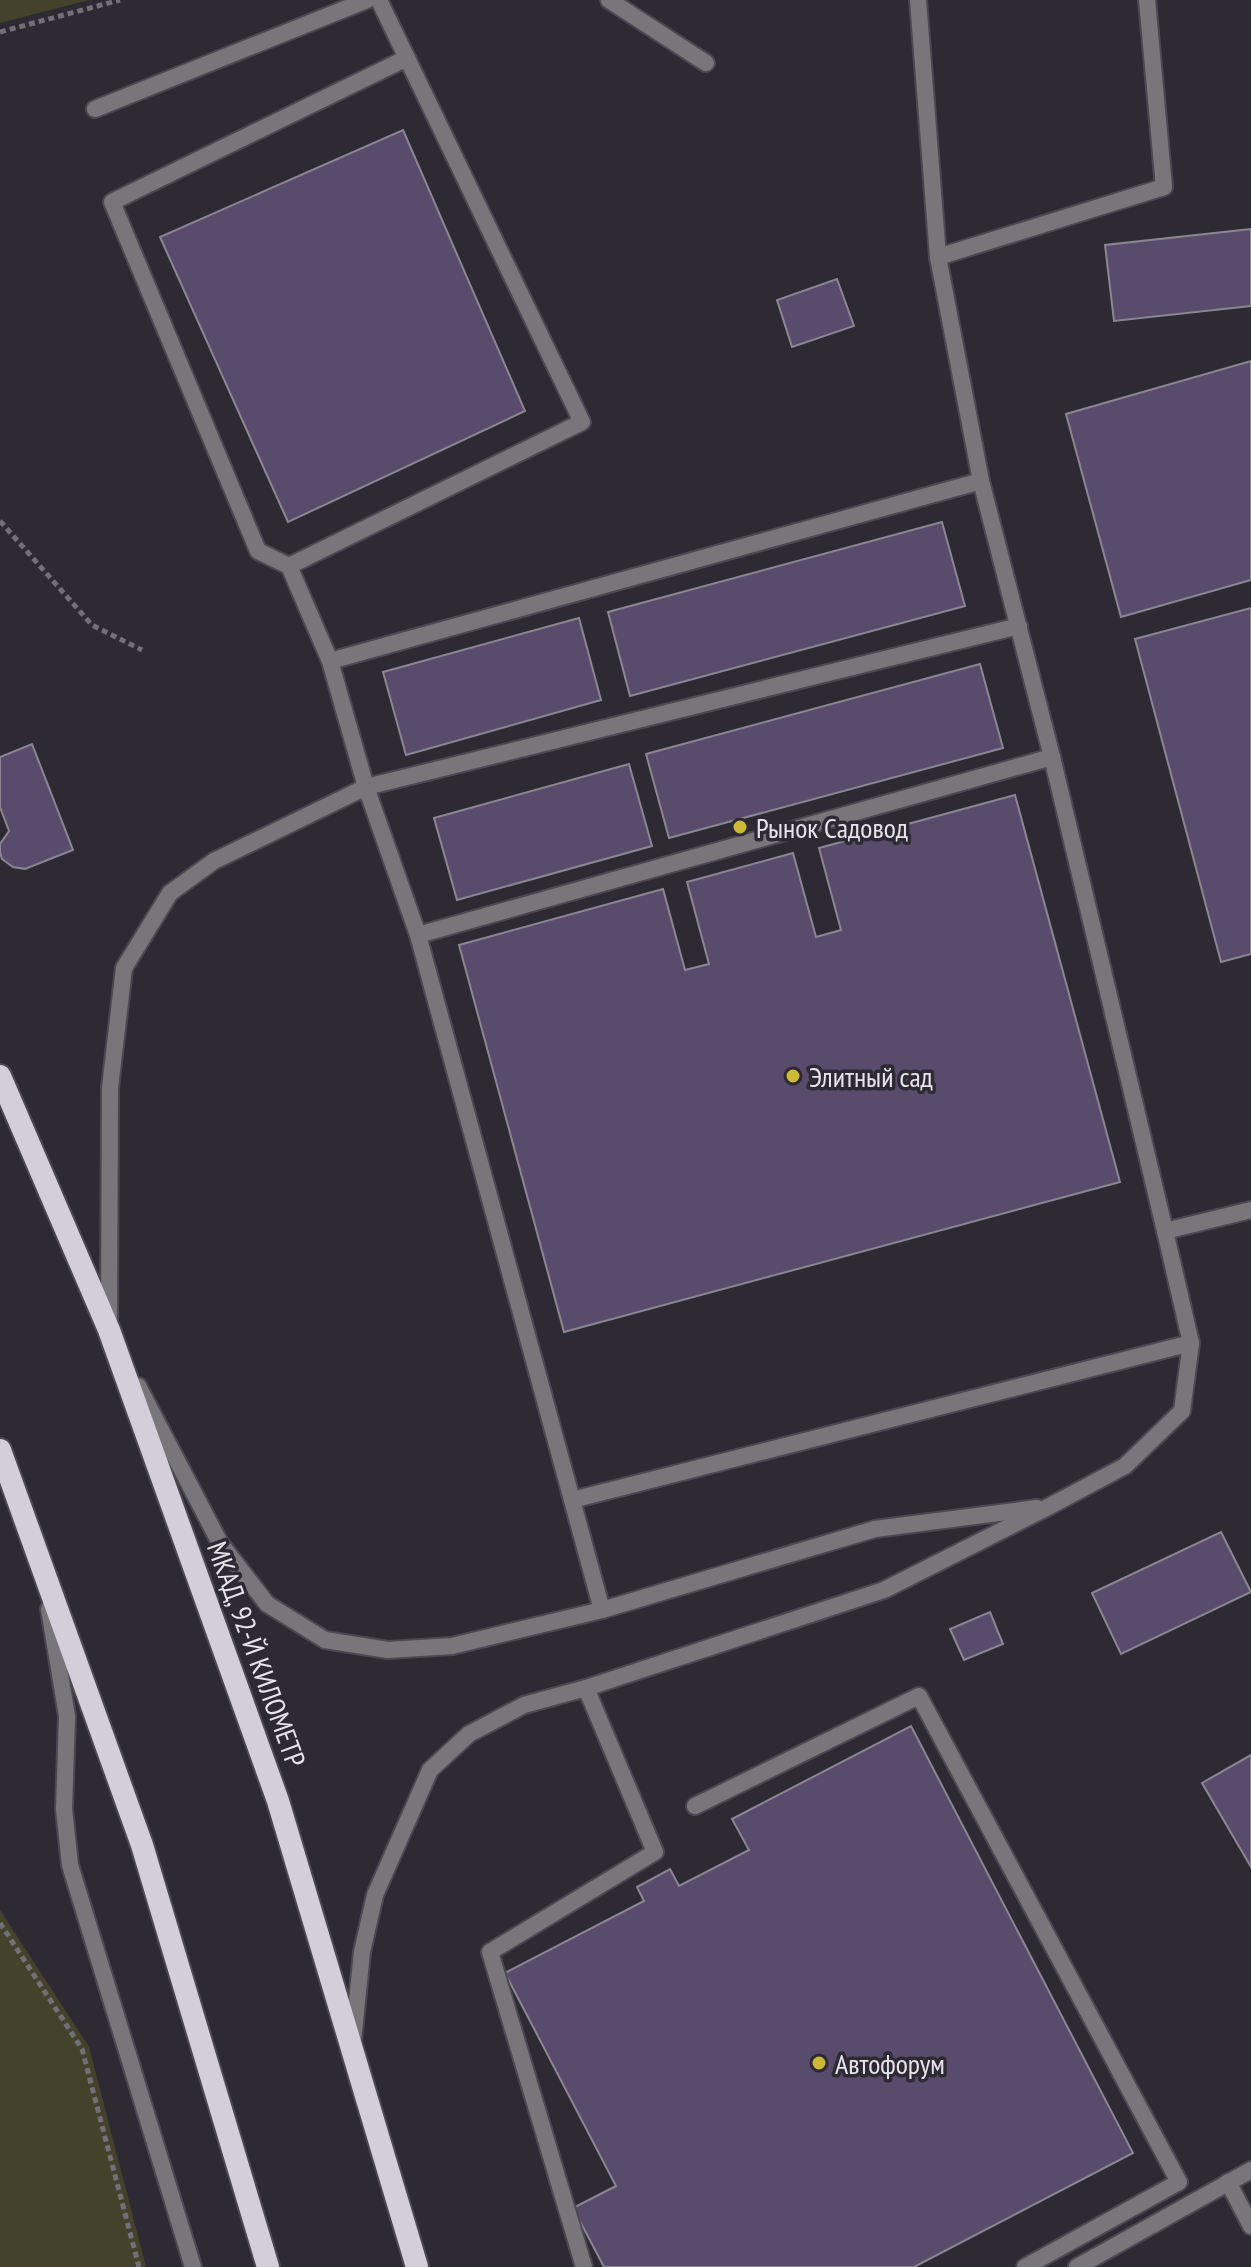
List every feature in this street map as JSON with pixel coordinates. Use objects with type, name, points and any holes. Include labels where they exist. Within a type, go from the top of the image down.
[{"type":"highway","name":"МКАД, 92-Й КИЛОМЕТР","points":[[0,1076],[109,1330],[278,1801],[417,2267]]},
{"type":"highway","points":[[0,1450],[142,1845],[268,2267]]},
{"type":"street","points":[[95,109],[367,0]]},
{"type":"street","points":[[289,566],[582,422],[379,0]]},
{"type":"street","points":[[609,0],[706,63]]},
{"type":"street","points":[[352,2054],[362,1952],[375,1895],[430,1770],[469,1734],[524,1705],[586,1688],[884,1590],[1125,1466],[1182,1411],[1191,1343],[1052,757],[981,481],[938,257],[918,0]]},
{"type":"street","points":[[938,257],[1164,187],[1147,0]]},
{"type":"street","points":[[407,58],[112,202],[258,551],[289,566],[330,661],[366,787],[418,935],[602,1610]]},
{"type":"street","points":[[330,661],[981,481]]},
{"type":"street","points":[[1019,626],[366,787],[214,861],[170,893],[124,968],[110,1088],[109,1330],[220,1543],[267,1604],[325,1640],[388,1650],[452,1646],[602,1610],[875,1529],[1050,1506]]},
{"type":"street","points":[[418,935],[1052,757]]},
{"type":"street","points":[[1165,1231],[1251,1210]]},
{"type":"street","points":[[572,1500],[1191,1343]]},
{"type":"street","points":[[42,1568],[67,1716],[64,1809],[70,1865],[193,2267]]},
{"type":"street","points":[[584,2267],[490,1952],[655,1852],[586,1688]]},
{"type":"street","points":[[695,1806],[919,1696],[1179,2182],[1025,2267]]},
{"type":"street","points":[[1077,2267],[1251,2170]]},
{"type":"street","points":[[1228,2182],[1251,2226]]},
{"type":"path","points":[[0,32],[120,0]]},
{"type":"path","points":[[0,521],[92,625],[142,650]]},
{"type":"path","points":[[0,1923],[82,2049],[139,2267]]},
{"type":"shaded area","points":[[0,0],[89,0],[0,23]]},
{"type":"shaded area","points":[[0,1910],[89,2047],[146,2267],[0,2267]]},
{"type":"building","points":[[403,130],[525,411],[288,522],[160,237]]},
{"type":"building","points":[[1251,229],[1251,306],[1114,321],[1105,245]]},
{"type":"building","points":[[837,279],[854,326],[792,347],[777,300]]},
{"type":"building","points":[[1251,361],[1251,580],[1121,617],[1066,414]]},
{"type":"building","points":[[942,522],[965,606],[630,696],[608,612]]},
{"type":"building","points":[[1251,608],[1251,954],[1221,962],[1135,639]]},
{"type":"building","points":[[579,618],[601,700],[406,755],[383,672]]},
{"type":"building","points":[[980,664],[1003,748],[669,838],[646,754]]},
{"type":"building","points":[[32,744],[73,850],[25,869],[13,867],[2,859],[0,852],[0,844],[9,831],[0,807],[0,757]]},
{"type":"building","points":[[629,764],[652,846],[457,900],[434,818]]},
{"type":"building","name":"Элитный сад","points":[[1015,795],[1120,1182],[564,1332],[459,945],[663,889],[685,970],[709,964],[687,882],[793,853],[816,937],[841,930],[819,848]]},
{"type":"building","points":[[1221,1532],[1251,1592],[1121,1654],[1092,1593]]},
{"type":"building","points":[[990,1612],[1003,1644],[964,1660],[950,1629]]},
{"type":"building","name":"Автофорум","points":[[911,1726],[1133,2153],[914,2267],[604,2267],[573,2208],[616,2186],[505,1973],[644,1901],[637,1887],[670,1869],[679,1886],[749,1850],[732,1819]]},
{"type":"building","points":[[1251,1755],[1251,1867],[1202,1783]]},
{"type":"place","name":"Рынок Садовод","points":[[740,827]]},
{"type":"place","name":"Элитный сад","points":[[793,1076]]},
{"type":"place","name":"Автофорум","points":[[819,2063]]}]
